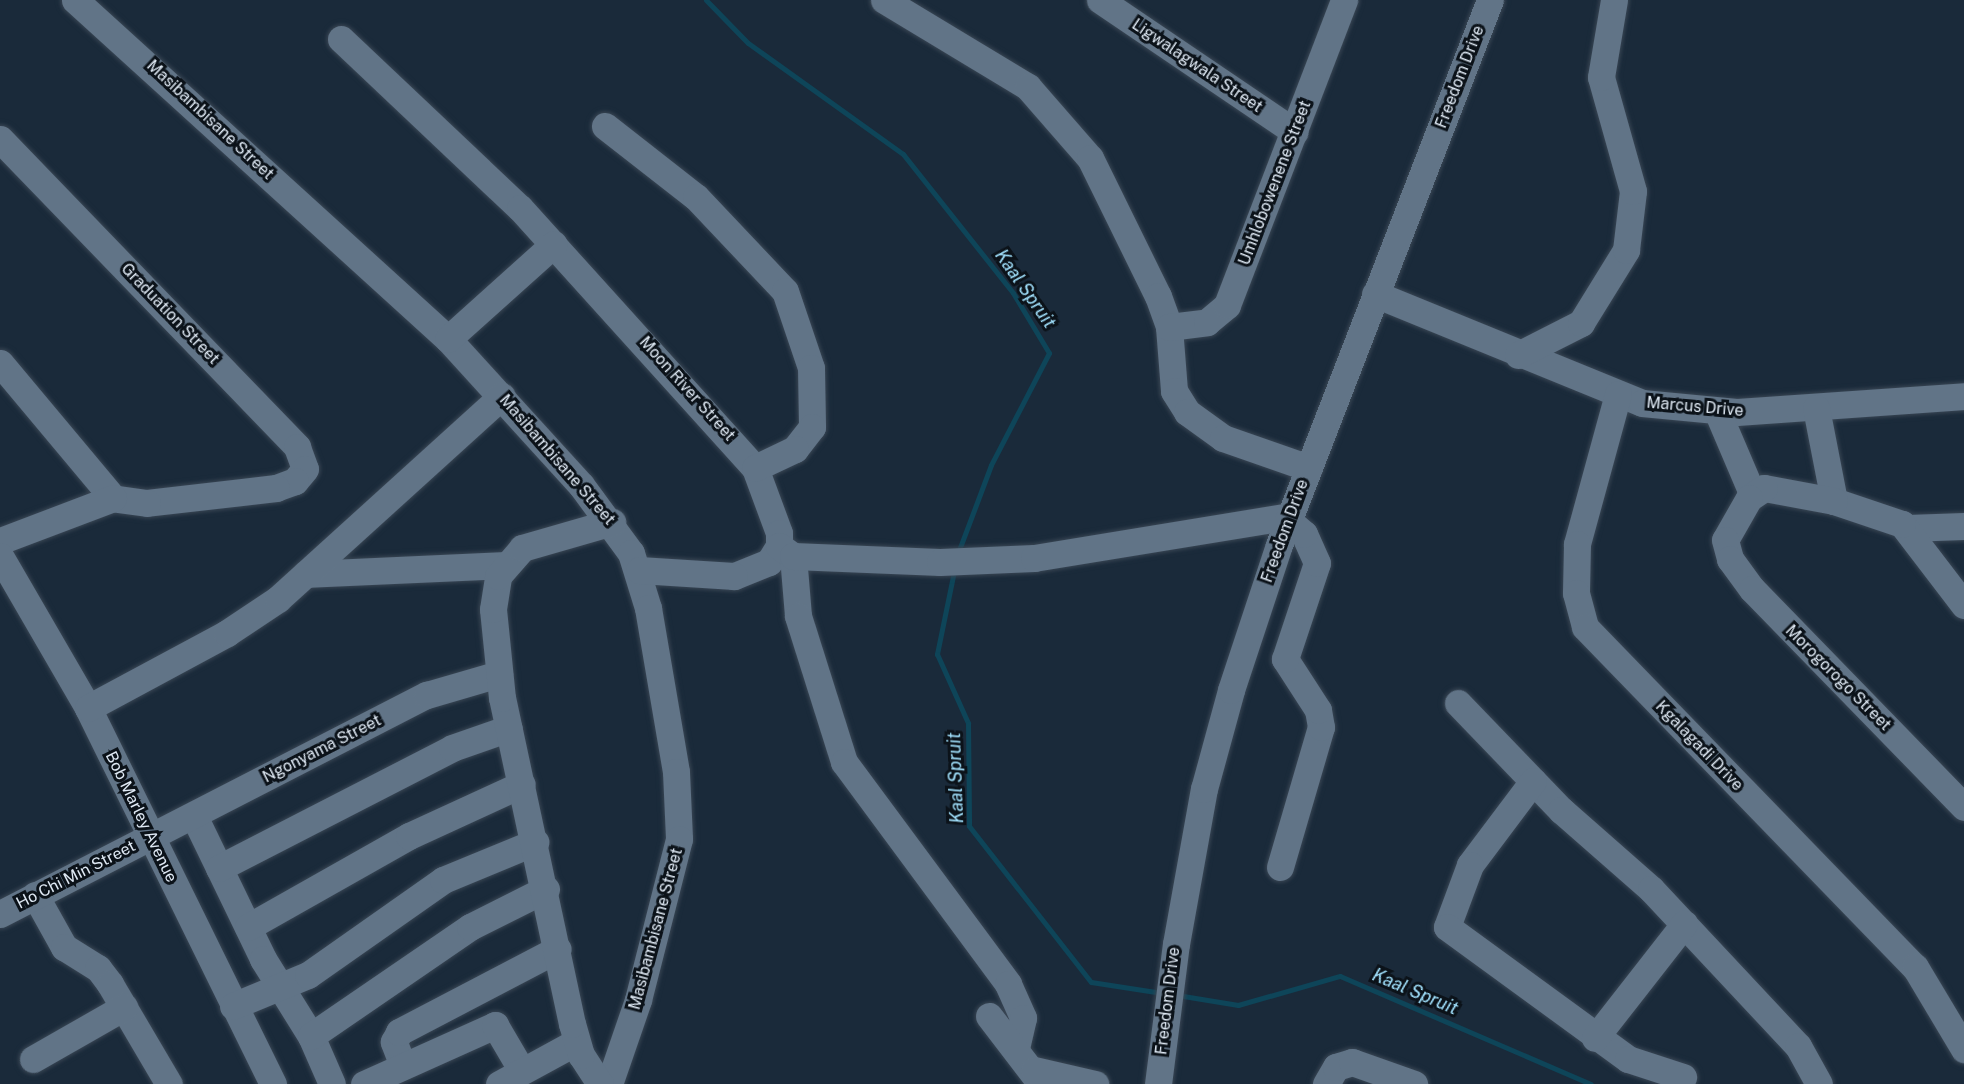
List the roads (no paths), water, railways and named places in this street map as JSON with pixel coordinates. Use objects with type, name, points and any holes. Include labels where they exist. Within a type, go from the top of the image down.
[{"type":"street","name":"Masibambisane Street","points":[[75,0],[448,339],[502,396],[612,522],[639,570],[676,772],[679,839],[638,1000],[609,1084]]},
{"type":"street","points":[[884,0],[993,63],[1053,111],[1107,184],[1169,327],[1174,391],[1197,422],[1223,438],[1309,468]]},
{"type":"street","name":"Ligwalagwala Street","points":[[1100,0],[1295,132]]},
{"type":"street","name":"Umhlobowenene Street","points":[[1169,327],[1207,322],[1224,310],[1295,132],[1344,0]]},
{"type":"street","name":"Freedom Drive","points":[[1158,1084],[1176,944],[1213,754],[1289,518],[1490,0]]},
{"type":"street","points":[[1518,355],[1581,322],[1626,250],[1633,190],[1601,77],[1614,0]]},
{"type":"street","name":"Moon River Street","points":[[341,39],[554,244],[755,468],[786,551],[798,616],[844,762],[1008,984],[1023,1018],[1017,1048]]},
{"type":"street","points":[[604,126],[696,197],[785,291],[811,368],[812,428],[795,449],[755,468]]},
{"type":"street","name":"Graduation Street","points":[[4,151],[297,447],[304,470],[294,481],[276,488],[147,503],[113,498]]},
{"type":"street","points":[[448,339],[554,244]]},
{"type":"street","name":"Marcus Drive","points":[[1375,294],[1518,355],[1642,403],[1717,411],[1816,408],[1964,396]]},
{"type":"street","points":[[0,363],[86,470],[113,498],[0,541]]},
{"type":"street","name":"Kgalagadi Drive","points":[[1618,394],[1578,544],[1576,593],[1585,627],[1915,967],[1964,1048]]},
{"type":"street","points":[[88,708],[227,633],[306,574],[502,396]]},
{"type":"street","points":[[1816,408],[1834,501]]},
{"type":"street","points":[[1717,411],[1752,493],[1771,488],[1882,514],[1907,528],[1964,605]]},
{"type":"street","name":"Morogorogo Street","points":[[1752,493],[1725,540],[1730,559],[1752,589],[1964,807]]},
{"type":"street","points":[[639,570],[746,575],[786,551],[940,562],[1034,558],[1289,518],[1304,534],[1317,563],[1285,659],[1318,710],[1321,727],[1280,867]]},
{"type":"street","points":[[600,1084],[576,1042],[546,889],[509,728],[499,674],[493,609],[504,565],[527,546],[612,522]]},
{"type":"street","points":[[1907,528],[1964,526]]},
{"type":"street","name":"Bob Marley Avenue","points":[[0,556],[88,708],[273,1084]]},
{"type":"street","points":[[306,574],[504,565]]},
{"type":"street","name":"Ngonyama Street","points":[[151,837],[427,695],[499,674]]},
{"type":"street","points":[[1458,703],[1533,781],[1684,924],[1798,1046],[1820,1084]]},
{"type":"street","points":[[219,868],[452,748],[509,728]]},
{"type":"street","points":[[1533,781],[1470,865],[1446,925],[1595,1038],[1642,1066],[1683,1077]]},
{"type":"street","points":[[248,927],[409,836],[522,784]]},
{"type":"street","points":[[194,816],[248,927],[311,1036],[332,1084]]},
{"type":"street","name":"Ho Chi Min Street","points":[[0,914],[151,837]]},
{"type":"street","points":[[233,1006],[308,975],[443,880],[535,842]]},
{"type":"street","points":[[311,1036],[475,924],[546,889]]},
{"type":"street","points":[[35,896],[64,947],[98,968],[124,1007],[169,1084]]},
{"type":"street","points":[[1595,1038],[1684,924]]},
{"type":"street","points":[[403,1066],[394,1042],[399,1032],[558,949]]},
{"type":"street","points":[[33,1059],[124,1007]]},
{"type":"street","points":[[989,1016],[1038,1077],[1095,1084]]},
{"type":"street","points":[[364,1084],[495,1025],[522,1071]]},
{"type":"street","points":[[499,1084],[576,1042]]},
{"type":"street","points":[[1326,1084],[1336,1067],[1352,1062],[1414,1084]]},
{"type":"waterway","name":"Kaal Spruit","points":[[706,0],[748,43],[903,154],[1013,293],[1049,353],[991,465],[958,553]]},
{"type":"waterway","name":"Kaal Spruit","points":[[954,571],[937,654],[968,723],[969,826],[1091,982],[1162,993]]},
{"type":"waterway","name":"Kaal Spruit","points":[[1177,995],[1238,1005],[1340,976],[1591,1084]]}]
